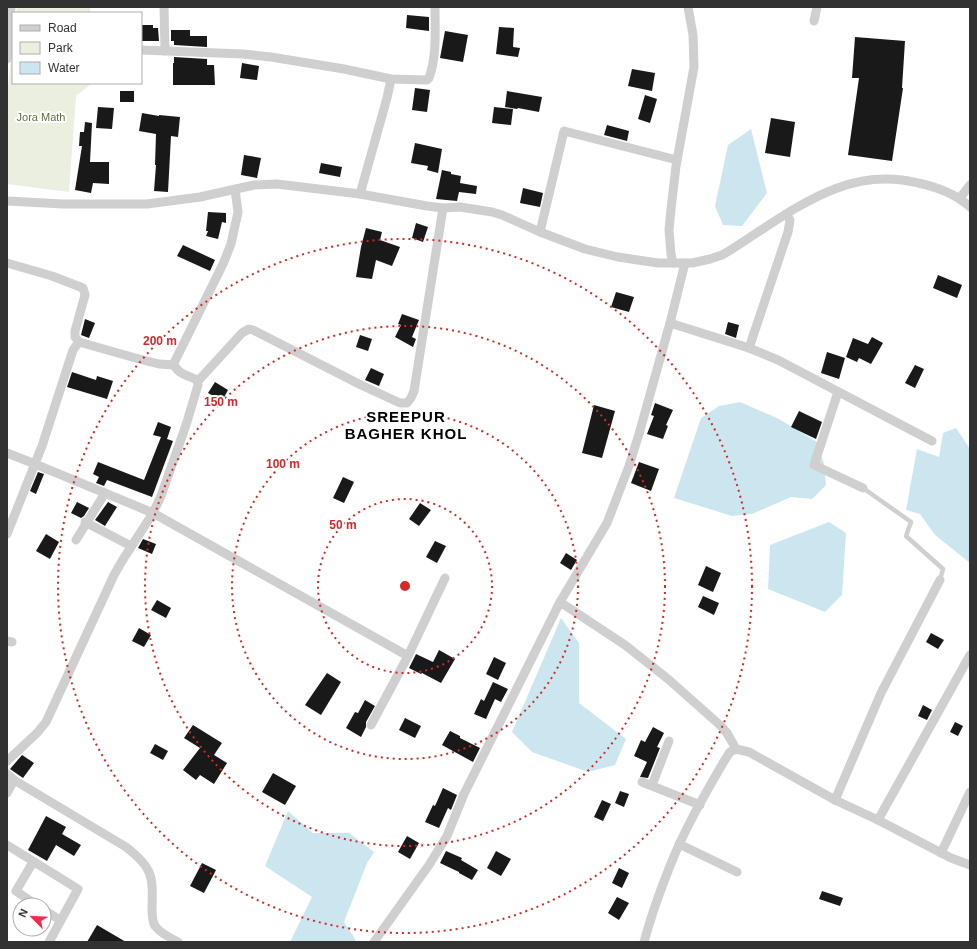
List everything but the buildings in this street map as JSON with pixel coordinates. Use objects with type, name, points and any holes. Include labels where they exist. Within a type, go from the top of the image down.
[{"type":"street","points":[[7,59],[11,7]]},
{"type":"street","points":[[164,7],[165,51]]},
{"type":"street","points":[[142,50],[243,54],[271,57],[391,78],[423,80],[429,78],[432,67],[435,7]]},
{"type":"street","points":[[673,263],[669,230],[677,160],[694,67],[693,35],[688,7]]},
{"type":"street","points":[[814,21],[817,7]]},
{"type":"street","points":[[360,194],[387,98],[391,78]]},
{"type":"street","points":[[540,232],[564,131],[677,160]]},
{"type":"street","points":[[7,201],[63,204],[133,205],[200,197],[254,185],[277,184],[360,194],[410,204],[443,208],[460,207],[492,212],[585,249],[603,254],[658,263],[685,263],[710,259],[722,255],[786,214],[827,191],[880,178],[902,179],[927,185],[960,198],[970,207]]},
{"type":"street","points":[[960,198],[970,185]]},
{"type":"street","points":[[174,365],[180,349],[223,264],[231,244],[238,212],[235,189]]},
{"type":"street","points":[[7,761],[37,733],[46,722],[114,575],[153,513],[178,451],[198,388],[198,381],[242,333],[249,329],[253,330],[360,385],[400,403],[407,403],[411,398],[414,391],[443,208]]},
{"type":"street","points":[[749,348],[788,232],[790,220],[786,214]]},
{"type":"street","points":[[7,263],[52,276],[83,288],[85,295],[75,330],[75,337],[79,342],[139,359],[174,365],[178,371],[198,381]]},
{"type":"street","points":[[374,942],[430,865],[447,836],[470,781],[560,602],[596,543],[617,500],[639,434],[670,324],[685,263]]},
{"type":"street","points":[[670,324],[749,348],[778,360],[932,441]]},
{"type":"street","points":[[7,534],[36,464],[73,350],[79,342]]},
{"type":"street","points":[[838,392],[814,465],[863,488]]},
{"type":"street","points":[[7,453],[153,513],[408,656]]},
{"type":"street","points":[[76,540],[105,493]]},
{"type":"street","points":[[86,522],[131,546]]},
{"type":"street","points":[[371,725],[408,656],[445,578]]},
{"type":"street","points":[[836,800],[881,693],[940,580]]},
{"type":"street","points":[[560,602],[625,645],[668,679],[727,732],[736,749]]},
{"type":"street","points":[[878,820],[970,655]]},
{"type":"street","points":[[652,785],[669,741]]},
{"type":"street","points":[[644,942],[652,915],[679,844],[723,763],[730,752],[736,749],[744,750],[836,800],[951,858],[970,865]]},
{"type":"street","points":[[7,793],[10,777],[139,857],[147,866],[151,875],[154,923],[160,931],[178,942]]},
{"type":"street","points":[[642,782],[700,805]]},
{"type":"street","points":[[941,853],[970,792]]},
{"type":"street","points":[[679,844],[737,872]]},
{"type":"street","points":[[7,845],[78,889],[49,942]]},
{"type":"street","points":[[25,897],[16,891],[33,862]]},
{"type":"street","points":[[52,915],[60,920]]},
{"type":"lane","points":[[863,488],[911,522],[906,536],[943,569],[940,580]]},
{"type":"green space","points":[[90,7],[90,12],[16,12],[17,8]]},
{"type":"green space","name":"Jora Math","points":[[12,49],[12,84],[91,84],[76,96],[69,192],[7,184],[7,96]]},
{"type":"water","points":[[751,129],[767,193],[742,226],[723,225],[715,206],[728,145]]},
{"type":"water","points":[[740,402],[779,419],[817,442],[824,464],[826,485],[812,499],[791,497],[752,514],[732,516],[674,498],[701,418],[719,406]]},
{"type":"water","points":[[956,428],[970,449],[970,563],[935,535],[920,514],[906,510],[917,449],[939,457],[943,433]]},
{"type":"water","points":[[829,522],[846,533],[842,595],[825,612],[768,589],[770,545]]},
{"type":"water","points":[[561,618],[579,643],[579,703],[626,739],[615,765],[588,772],[532,752],[512,732]]},
{"type":"water","points":[[288,811],[313,833],[349,833],[374,852],[367,863],[344,922],[356,942],[290,942],[312,897],[265,866]]},
{"type":"district","name":"SREEPUR BAGHER KHOL","points":[[406,424]]}]
